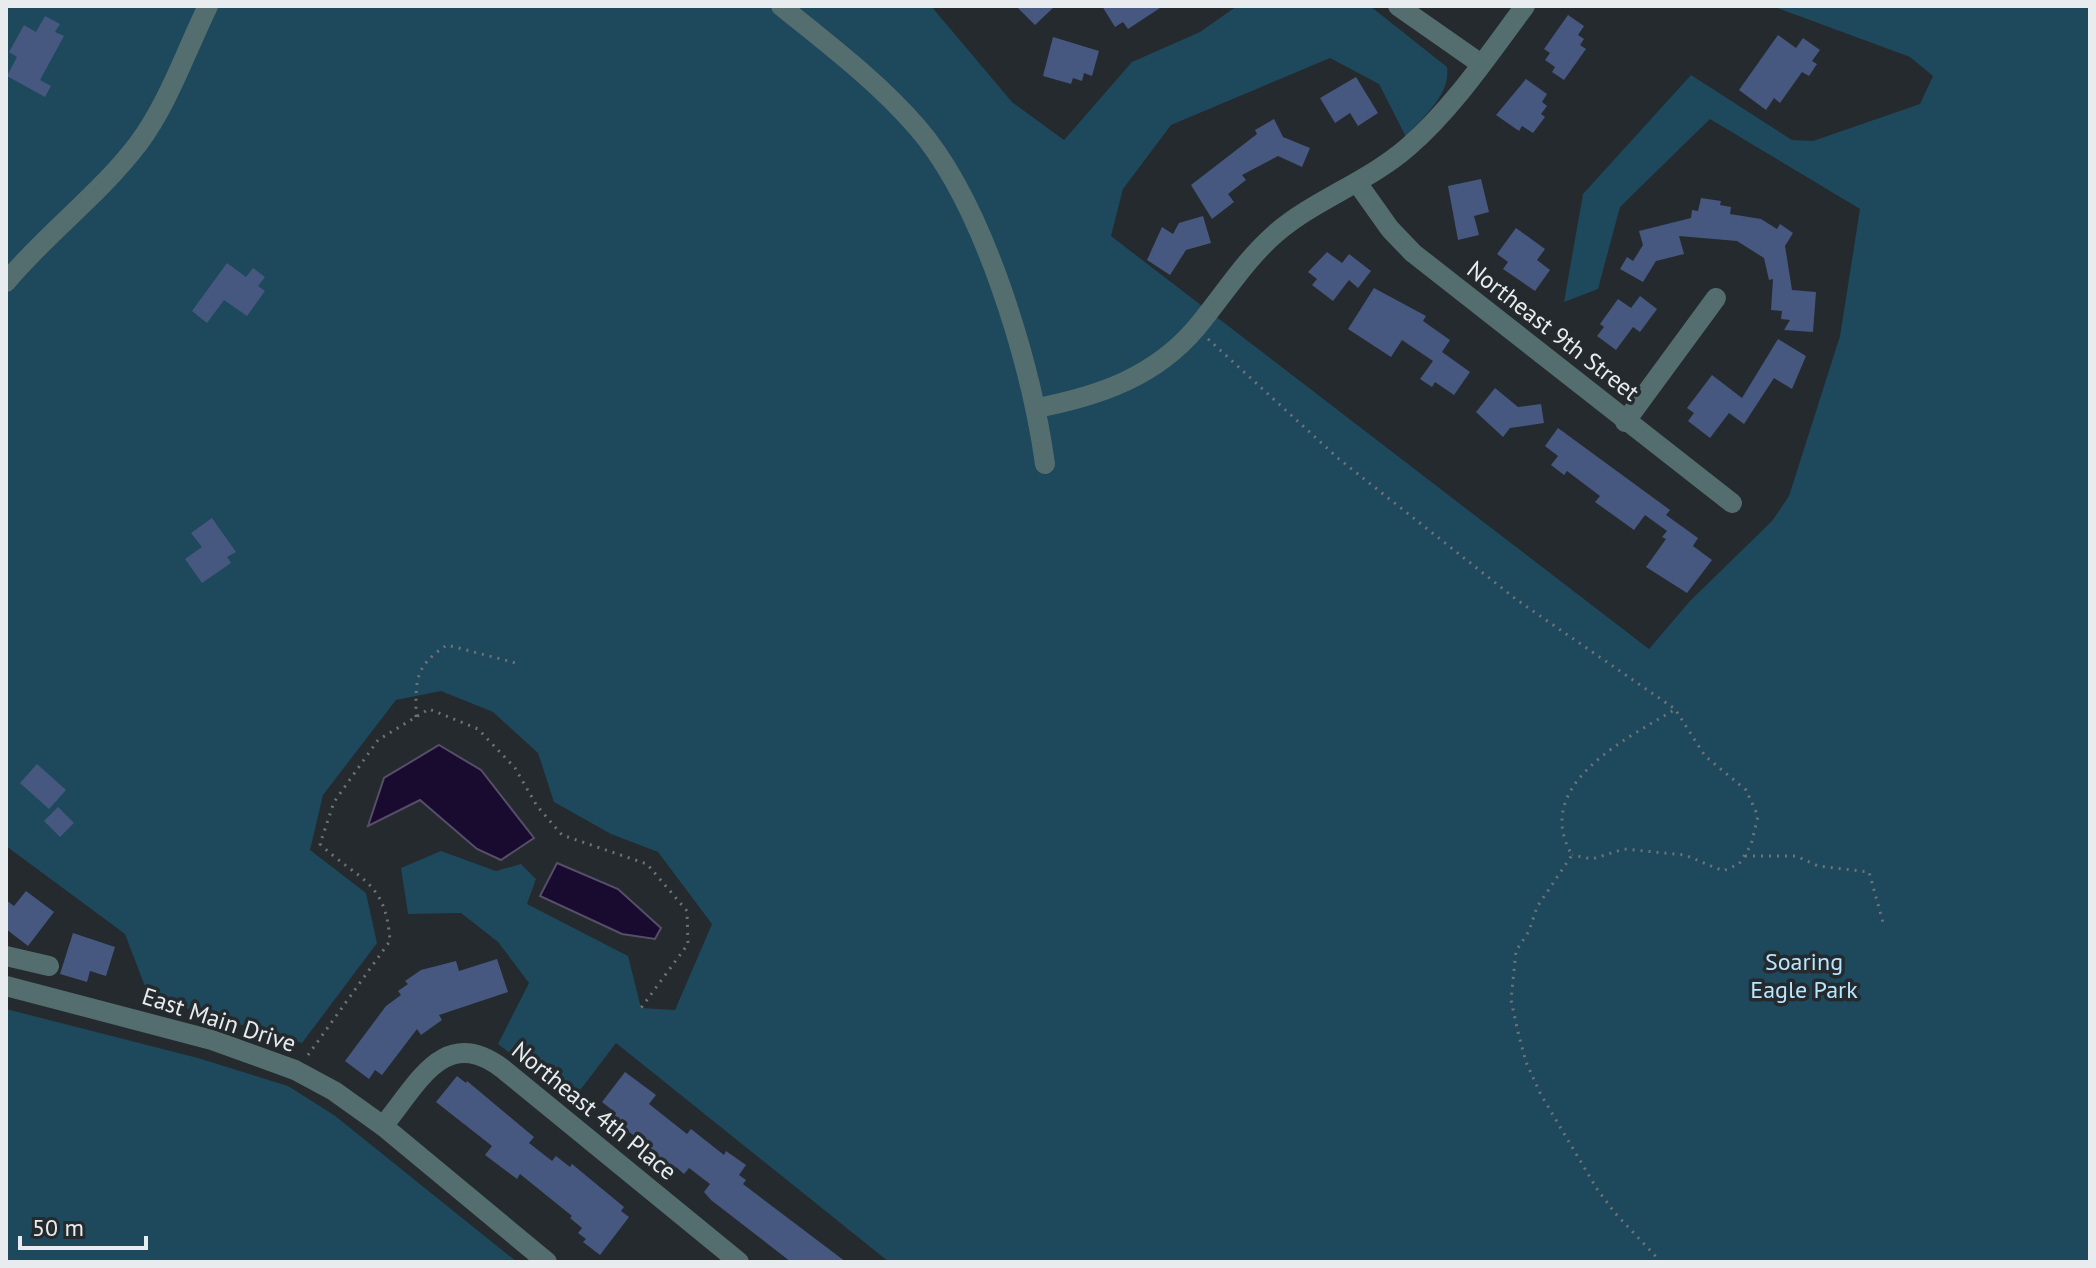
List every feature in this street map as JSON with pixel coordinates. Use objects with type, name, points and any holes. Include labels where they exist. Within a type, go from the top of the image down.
[{"type":"street","points":[[6,282],[30,254],[96,194],[140,141],[208,6]]},
{"type":"street","points":[[781,6],[888,96],[919,130],[935,154],[975,226],[999,285],[1037,408],[1045,464]]},
{"type":"street","points":[[1398,6],[1481,64]]},
{"type":"street","points":[[1037,408],[1094,397],[1132,380],[1163,360],[1196,329],[1255,252],[1279,230],[1358,184],[1408,147],[1449,105],[1525,6]]},
{"type":"street","name":"Northeast 9th Street","points":[[1358,184],[1390,229],[1413,253],[1732,503]]},
{"type":"street","points":[[1625,422],[1716,298]]},
{"type":"street","points":[[6,956],[49,966]]},
{"type":"street","name":"East Main Drive","points":[[6,986],[212,1040],[295,1070],[334,1091],[383,1126],[547,1262]]},
{"type":"street","name":"Northeast 4th Place","points":[[383,1126],[440,1059],[461,1050],[475,1051],[503,1069],[739,1262]]},
{"type":"path","points":[[1196,329],[1339,459],[1517,600],[1675,709],[1705,756],[1746,790],[1758,816],[1745,856],[1739,864],[1723,871],[1685,855],[1624,849],[1592,859],[1572,855]]},
{"type":"path","points":[[416,717],[416,680],[425,660],[447,645],[516,663]]},
{"type":"path","points":[[295,1070],[390,941],[389,924],[374,885],[320,844],[334,802],[378,740],[429,709],[478,729],[515,768],[537,806],[562,835],[647,864],[687,911],[688,944],[641,1008]]},
{"type":"path","points":[[1572,855],[1560,829],[1562,809],[1587,769],[1614,746],[1675,709]]},
{"type":"path","points":[[1572,855],[1537,907],[1529,931],[1516,951],[1511,1000],[1526,1062],[1540,1093],[1597,1189],[1661,1262]]},
{"type":"path","points":[[1745,856],[1796,856],[1818,866],[1869,872],[1884,926]]},
{"type":"green space","name":"Soaring Eagle Park","points":[[6,6],[931,6],[1012,102],[1064,140],[1132,62],[1200,32],[1237,6],[1370,6],[1447,67],[1445,87],[1440,96],[1406,137],[1379,84],[1330,58],[1171,125],[1123,189],[1111,236],[1649,649],[1690,601],[1772,521],[1789,496],[1840,336],[1860,209],[1710,119],[1620,207],[1598,289],[1564,302],[1583,194],[1691,75],[1792,140],[1813,141],[1920,104],[1933,76],[1910,57],[1772,6],[2090,6],[2090,1262],[889,1262],[616,1043],[572,1101],[498,1044],[529,983],[498,942],[461,913],[408,914],[401,868],[441,851],[496,871],[521,864],[536,879],[527,904],[628,956],[641,1008],[675,1010],[712,924],[658,852],[611,834],[554,802],[538,753],[493,712],[441,691],[396,700],[323,795],[310,850],[366,893],[377,943],[302,1043],[149,997],[125,934],[6,846]]},
{"type":"green space","points":[[6,1009],[198,1058],[288,1086],[334,1115],[517,1262],[6,1262]]},
{"type":"shaded area","points":[[439,745],[481,770],[534,838],[501,860],[477,849],[420,800],[368,826],[384,778]]},
{"type":"shaded area","points":[[557,863],[618,889],[661,928],[655,939],[622,934],[540,896]]},
{"type":"building","points":[[1016,6],[1055,6],[1035,25]]},
{"type":"building","points":[[1102,6],[1163,6],[1128,29],[1123,22],[1115,27]]},
{"type":"building","points":[[1568,15],[1584,26],[1578,35],[1584,39],[1580,45],[1586,49],[1564,80],[1552,72],[1555,67],[1545,60],[1550,53],[1544,49]]},
{"type":"building","points":[[45,16],[60,24],[55,32],[64,36],[40,80],[51,86],[45,97],[7,76],[17,57],[9,52],[24,25],[36,32]]},
{"type":"building","points":[[1778,35],[1796,48],[1803,38],[1820,50],[1812,61],[1817,64],[1809,76],[1802,72],[1780,103],[1774,98],[1766,110],[1739,90]]},
{"type":"building","points":[[1053,37],[1099,51],[1092,76],[1084,73],[1082,81],[1073,78],[1071,84],[1043,76]]},
{"type":"building","points":[[1356,77],[1378,113],[1358,126],[1350,113],[1335,123],[1320,98]]},
{"type":"building","points":[[1526,79],[1547,94],[1542,102],[1547,106],[1541,114],[1545,117],[1533,133],[1522,126],[1519,131],[1496,115]]},
{"type":"building","points":[[1274,119],[1283,137],[1310,148],[1302,167],[1278,156],[1242,175],[1246,180],[1228,194],[1234,202],[1212,219],[1191,185],[1257,134],[1255,130]]},
{"type":"building","points":[[1481,179],[1489,212],[1474,216],[1479,235],[1458,240],[1448,186]]},
{"type":"building","points":[[1701,198],[1721,201],[1720,205],[1731,207],[1730,214],[1761,219],[1777,229],[1780,224],[1793,233],[1785,246],[1792,290],[1816,292],[1813,332],[1784,330],[1790,320],[1781,319],[1782,311],[1771,310],[1773,279],[1769,280],[1764,258],[1737,241],[1679,236],[1684,254],[1656,261],[1643,282],[1620,269],[1627,257],[1633,261],[1643,245],[1639,231],[1691,218],[1692,210],[1698,211]]},
{"type":"building","points":[[1203,216],[1211,243],[1186,250],[1170,275],[1147,260],[1162,227],[1173,234],[1179,223]]},
{"type":"building","points":[[1516,228],[1545,249],[1537,260],[1550,270],[1535,291],[1503,269],[1508,262],[1497,254]]},
{"type":"building","points":[[1327,252],[1342,263],[1349,254],[1371,271],[1358,288],[1349,280],[1333,301],[1312,285],[1317,279],[1308,272]]},
{"type":"building","points":[[227,263],[246,277],[253,268],[265,277],[258,286],[265,291],[247,316],[224,300],[207,323],[192,311]]},
{"type":"building","points":[[1374,288],[1426,316],[1423,321],[1450,340],[1442,352],[1470,372],[1454,395],[1435,382],[1432,387],[1420,379],[1433,361],[1402,340],[1391,357],[1348,329]]},
{"type":"building","points":[[1640,296],[1657,309],[1640,332],[1633,327],[1616,350],[1597,336],[1604,327],[1600,324],[1618,299],[1631,308]]},
{"type":"building","points":[[1778,339],[1806,356],[1792,389],[1774,378],[1744,424],[1729,413],[1710,438],[1688,421],[1694,413],[1687,408],[1712,375],[1742,398]]},
{"type":"building","points":[[1495,388],[1518,407],[1541,404],[1544,423],[1510,428],[1503,437],[1476,412]]},
{"type":"building","points":[[1558,428],[1670,510],[1666,515],[1698,538],[1693,546],[1712,560],[1687,593],[1646,567],[1666,539],[1662,537],[1667,531],[1645,515],[1634,530],[1595,502],[1600,496],[1567,471],[1564,475],[1551,465],[1558,456],[1545,446]]},
{"type":"building","points":[[212,518],[236,552],[227,557],[231,563],[202,583],[185,559],[202,547],[191,533]]},
{"type":"building","points":[[37,764],[66,790],[49,809],[20,783]]},
{"type":"building","points":[[58,807],[74,823],[60,837],[44,821]]},
{"type":"building","points":[[26,891],[54,912],[28,946],[6,929],[6,900],[14,906]]},
{"type":"building","points":[[73,933],[115,947],[106,976],[90,971],[87,982],[60,974]]},
{"type":"building","points":[[497,959],[508,992],[439,1015],[442,1020],[421,1035],[417,1029],[382,1075],[375,1070],[369,1079],[345,1061],[386,1006],[401,995],[398,991],[408,984],[405,981],[421,970],[456,961],[459,971]]},
{"type":"building","points":[[625,1072],[656,1095],[649,1104],[687,1134],[691,1129],[724,1155],[726,1151],[746,1165],[739,1175],[746,1180],[743,1184],[846,1262],[791,1262],[711,1200],[704,1192],[710,1184],[689,1168],[684,1174],[676,1167],[672,1172],[661,1163],[641,1141],[612,1119],[616,1113],[602,1102]]},
{"type":"building","points":[[457,1076],[534,1137],[529,1143],[552,1161],[556,1156],[570,1167],[572,1164],[624,1207],[621,1211],[629,1217],[600,1255],[583,1242],[586,1239],[578,1233],[582,1228],[570,1218],[572,1216],[520,1174],[517,1179],[485,1155],[492,1146],[436,1102]]}]
